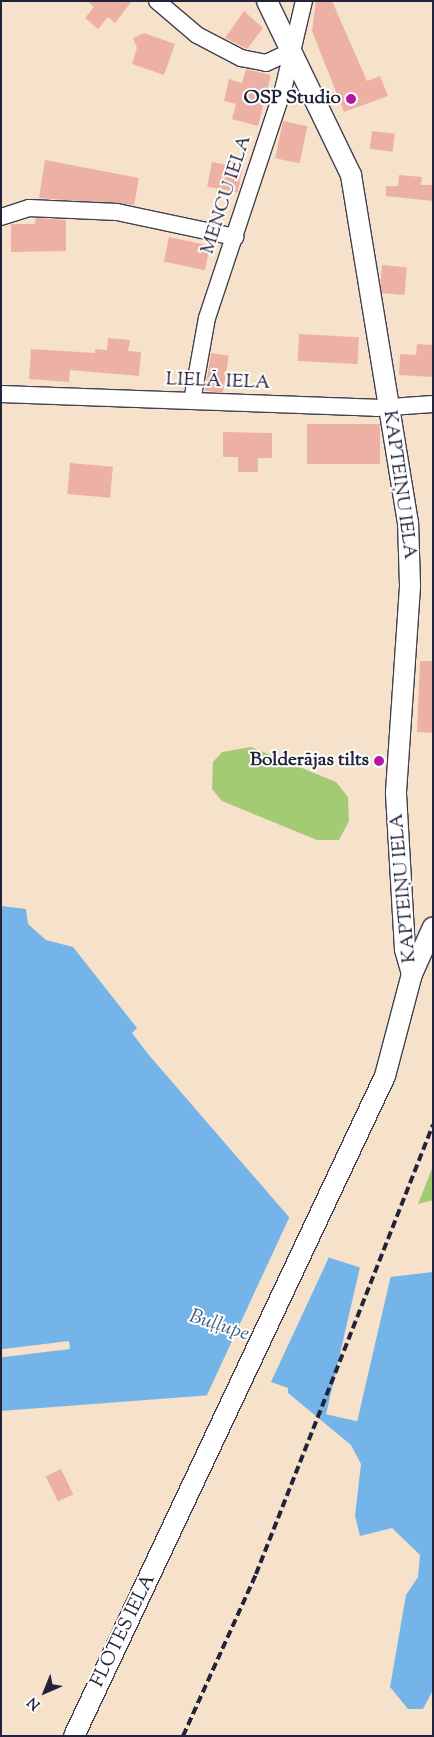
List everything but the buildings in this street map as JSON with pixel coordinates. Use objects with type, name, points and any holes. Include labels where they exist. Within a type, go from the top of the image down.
[{"type":"street","points":[[157,1],[197,35],[241,58],[266,63],[290,52]]},
{"type":"street","name":"KAPTEIŅU IELA","points":[[174,1527],[385,1076],[412,974],[405,950],[396,792],[410,585],[408,523],[351,175],[267,1]]},
{"type":"street","name":"MENCU IELA","points":[[192,401],[205,327],[284,86],[290,52],[304,1]]},
{"type":"street","points":[[1,218],[29,208],[117,212],[235,237]]},
{"type":"street","name":"LIELĀ IELA","points":[[1,394],[388,408],[433,404]]},
{"type":"street","points":[[412,974],[433,927]]},
{"type":"street","name":"FLOTES IELA","points":[[74,1736],[174,1527]]},
{"type":"green space","points":[[251,747],[336,782],[348,797],[349,821],[339,840],[317,840],[222,801],[212,789],[213,762],[222,752]]},
{"type":"green space","points":[[433,1166],[433,1200],[418,1204]]},
{"type":"water","name":"Buļļupe","points":[[1,906],[26,909],[28,924],[46,940],[73,947],[137,1028],[132,1033],[148,1054],[295,1224],[330,1258],[390,1277],[433,1272],[433,1690],[423,1709],[408,1709],[390,1687],[406,1595],[418,1577],[420,1555],[392,1528],[360,1536],[355,1516],[361,1464],[351,1445],[288,1393],[288,1388],[263,1379],[251,1392],[1,1411]]},
{"type":"pier","points":[[290,1216],[330,1255],[270,1384],[258,1384],[252,1394],[206,1397]]},
{"type":"pier","points":[[360,1267],[391,1274],[357,1421],[326,1414]]},
{"type":"pier","points":[[69,1341],[70,1349],[2,1357],[2,1349]]},
{"type":"railway","points":[[183,1736],[256,1574],[433,1125]]},
{"type":"place","name":"OSP Studio","points":[[351,99]]},
{"type":"place","name":"Bolderājas tilts","points":[[379,761]]}]
